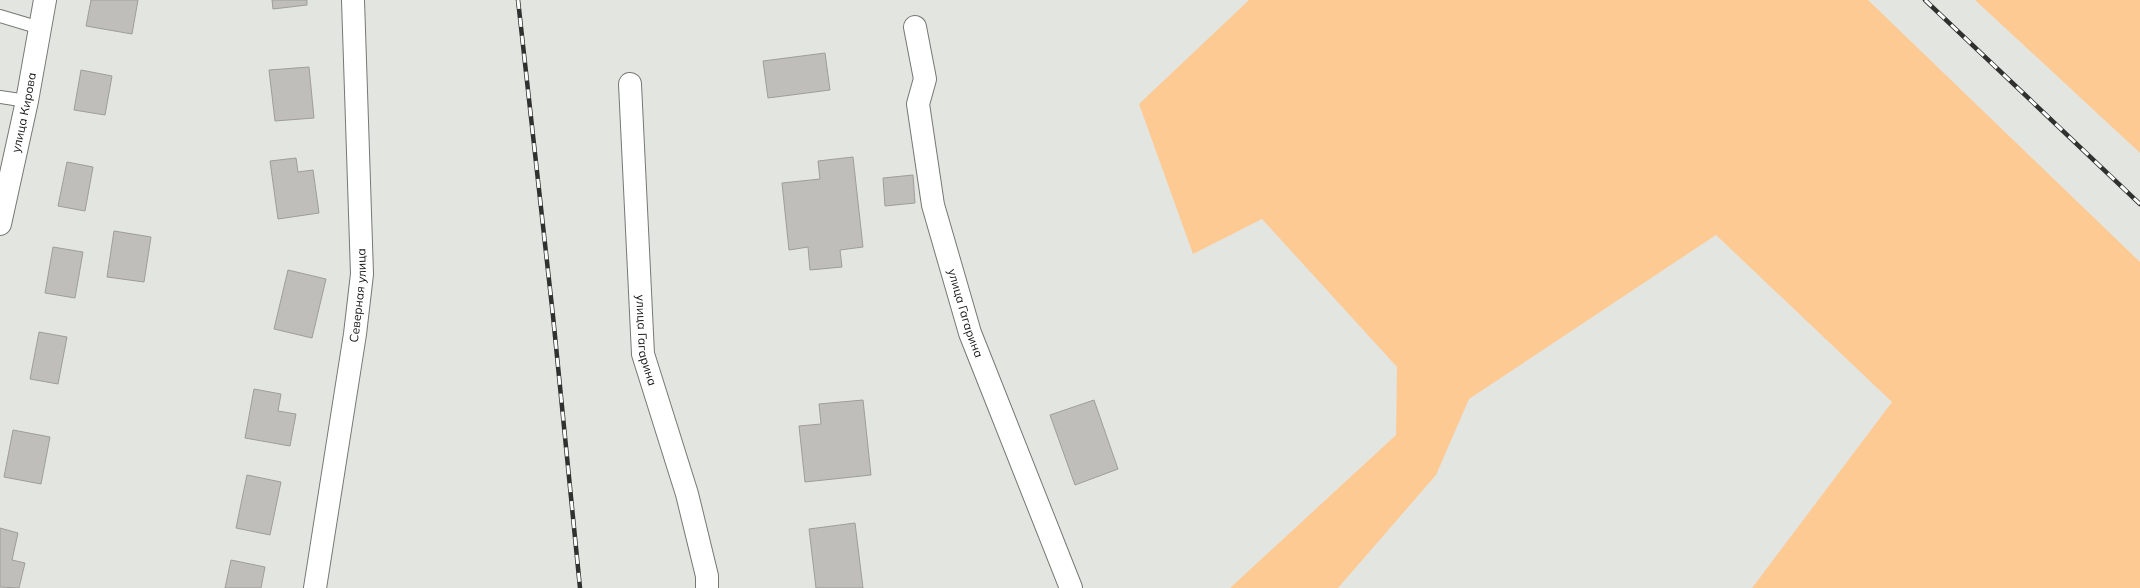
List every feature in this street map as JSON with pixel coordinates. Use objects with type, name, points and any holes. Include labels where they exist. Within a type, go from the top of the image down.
[{"type":"street","name":"улица Кирова","points":[[0,224],[27,101],[45,0]]},
{"type":"street","name":"Северная улица","points":[[315,588],[355,334],[362,274],[353,0]]},
{"type":"street","name":"улица Гагарина","points":[[915,27],[925,79],[918,104],[933,205],[970,333],[1071,588]]},
{"type":"street","name":"улица Гагарина","points":[[630,84],[643,354],[687,494],[707,576],[707,588]]},
{"type":"lane","points":[[0,16],[40,28]]},
{"type":"lane","points":[[0,97],[27,101]]},
{"type":"shaded area","points":[[1249,0],[1868,0],[2140,262],[2140,588],[1752,588],[1892,402],[1716,235],[1469,399],[1436,475],[1338,588],[1230,588],[1396,435],[1397,367],[1262,219],[1193,254],[1139,104]]},
{"type":"shaded area","points":[[1975,0],[2140,0],[2140,153]]},
{"type":"building","points":[[91,0],[138,0],[132,34],[86,26]]},
{"type":"building","points":[[272,0],[307,0],[307,5],[273,9]]},
{"type":"building","points":[[825,53],[830,90],[768,98],[763,61]]},
{"type":"building","points":[[309,67],[314,118],[275,121],[269,70]]},
{"type":"building","points":[[81,70],[112,76],[105,115],[74,110]]},
{"type":"building","points":[[853,157],[863,247],[840,250],[842,267],[810,270],[808,247],[789,250],[782,183],[820,179],[818,161]]},
{"type":"building","points":[[296,158],[298,172],[313,170],[319,213],[278,219],[270,161]]},
{"type":"building","points":[[67,162],[93,167],[85,211],[58,206]]},
{"type":"building","points":[[913,175],[915,203],[885,206],[883,178]]},
{"type":"building","points":[[114,231],[151,237],[144,282],[107,277]]},
{"type":"building","points":[[53,247],[83,252],[75,298],[45,293]]},
{"type":"building","points":[[288,270],[326,279],[312,338],[274,329]]},
{"type":"building","points":[[39,332],[67,337],[58,384],[30,379]]},
{"type":"building","points":[[254,389],[281,394],[278,411],[296,414],[290,446],[245,438]]},
{"type":"building","points":[[863,400],[871,475],[805,482],[799,426],[821,424],[819,404]]},
{"type":"building","points":[[1094,400],[1118,469],[1075,485],[1050,415]]},
{"type":"building","points":[[13,430],[50,437],[41,484],[4,477]]},
{"type":"building","points":[[247,475],[281,482],[270,535],[236,528]]},
{"type":"building","points":[[855,523],[863,588],[816,588],[809,529]]},
{"type":"building","points":[[0,528],[18,533],[12,560],[25,563],[19,588],[0,587]]},
{"type":"building","points":[[231,560],[265,567],[261,588],[225,588]]},
{"type":"railway","points":[[518,0],[553,316],[580,588]]},
{"type":"railway","points":[[1925,0],[2140,204]]}]
